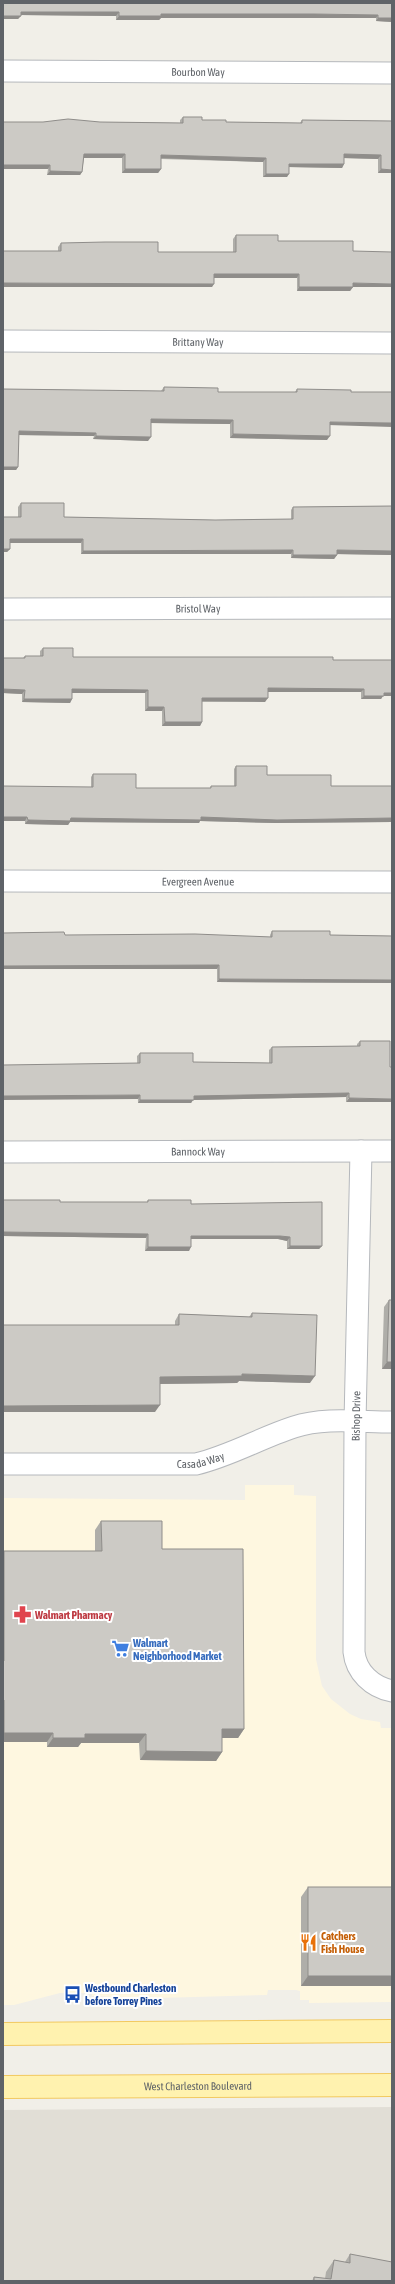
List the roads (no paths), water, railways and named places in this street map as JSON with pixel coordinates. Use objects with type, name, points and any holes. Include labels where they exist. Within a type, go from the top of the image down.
[{"type":"main road","points":[[3,2034],[392,2031]]},
{"type":"main road","name":"West Charleston Boulevard","points":[[3,2087],[392,2084]]},
{"type":"street","name":"Bourbon Way","points":[[3,71],[392,73]]},
{"type":"street","name":"Brittany Way","points":[[3,341],[392,343]]},
{"type":"street","name":"Bristol Way","points":[[3,608],[392,608]]},
{"type":"street","name":"Evergreen Avenue","points":[[3,881],[392,882]]},
{"type":"street","name":"Bishop Drive","points":[[362,1151],[356,1422],[354,1652],[359,1670],[366,1678],[378,1686],[392,1691]]},
{"type":"street","name":"Bannock Way","points":[[3,1152],[392,1151]]},
{"type":"street","name":"Casada Way","points":[[3,1464],[196,1464],[218,1458],[294,1427],[314,1422],[392,1422]]},
{"type":"place","name":"Walmart Pharmacy","points":[[22,1615]]},
{"type":"place","name":"Walmart Neighborhood Market","points":[[120,1649]]},
{"type":"place","name":"Catchers Fish House","points":[[308,1942]]},
{"type":"place","name":"Westbound Charleston before Torrey Pines","points":[[72,1994]]}]
